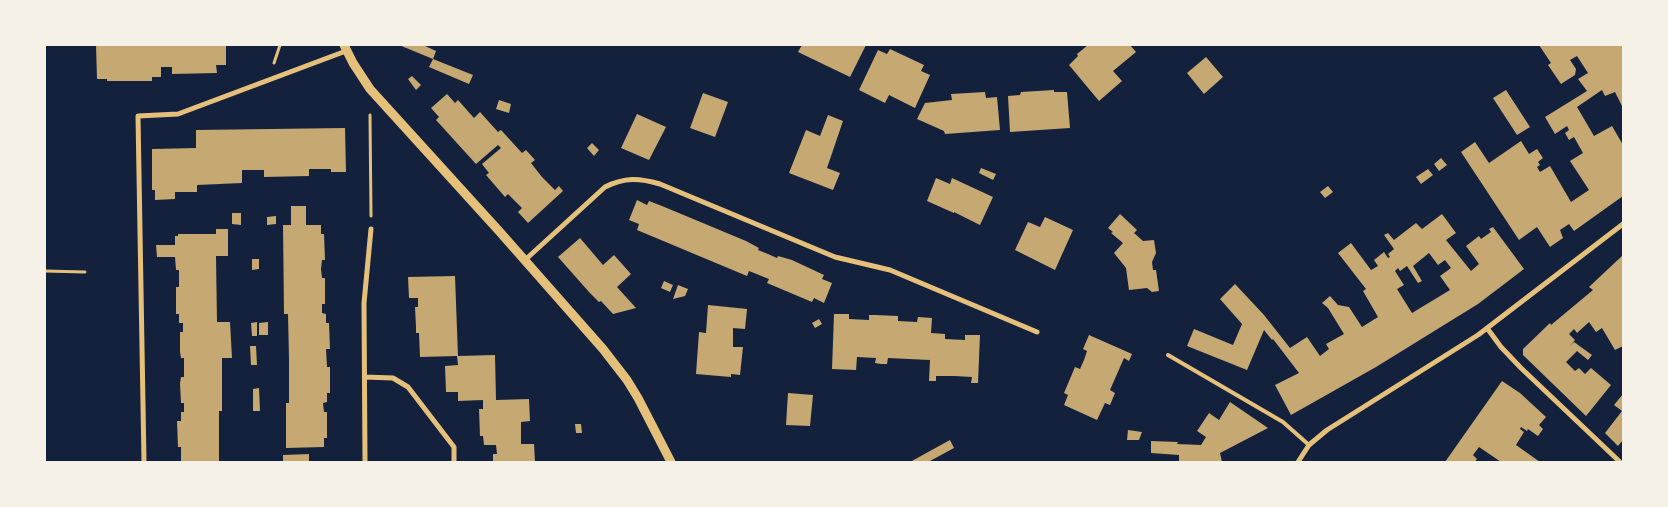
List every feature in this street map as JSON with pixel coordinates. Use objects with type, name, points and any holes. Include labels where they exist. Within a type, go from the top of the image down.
[{"type":"street","points":[[144,462],[138,116],[178,114],[345,48],[370,89],[604,349],[627,380],[671,462]]},
{"type":"street","points":[[525,260],[605,188],[616,182],[630,179],[645,180],[660,184],[835,257],[890,270],[1037,332]]},
{"type":"street","points":[[1298,462],[1316,438],[1343,418],[1487,328],[1623,224]]},
{"type":"street","points":[[365,462],[364,303],[371,229]]},
{"type":"street","points":[[1487,328],[1501,347],[1521,368],[1620,462]]},
{"type":"street","points":[[364,377],[393,378],[408,387],[454,447],[454,462]]},
{"type":"lane","points":[[1168,355],[1283,422],[1309,445]]},
{"type":"path","points":[[370,89],[371,229]]},
{"type":"path","points":[[45,271],[85,272]]},
{"type":"building","points":[[96,45],[226,45],[226,65],[216,65],[217,73],[172,74],[172,67],[161,67],[161,77],[152,77],[152,81],[107,81],[107,79],[97,79]]},
{"type":"building","points":[[399,45],[423,45],[436,51],[433,59]]},
{"type":"building","points":[[802,45],[866,45],[850,77],[798,52]]},
{"type":"building","points":[[1088,45],[1130,45],[1136,52],[1113,71],[1122,81],[1099,101],[1069,65],[1078,56],[1077,54]]},
{"type":"building","points":[[1539,45],[1623,45],[1623,108],[1615,92],[1605,96],[1602,90],[1577,107],[1594,136],[1612,126],[1623,145],[1623,196],[1574,231],[1569,224],[1560,230],[1563,238],[1550,247],[1537,227],[1519,240],[1461,152],[1475,142],[1489,163],[1521,141],[1529,154],[1537,149],[1543,158],[1538,162],[1540,165],[1537,167],[1540,172],[1550,166],[1571,202],[1589,190],[1570,161],[1583,153],[1574,137],[1569,140],[1565,133],[1569,130],[1567,126],[1555,134],[1545,117],[1587,91],[1578,79],[1588,73],[1577,56],[1570,60],[1576,69],[1575,75],[1561,84],[1548,65],[1551,63]]},
{"type":"building","points":[[890,49],[924,65],[921,71],[930,75],[915,108],[889,95],[885,103],[859,90],[878,50],[887,54]]},
{"type":"building","points":[[1206,57],[1223,77],[1204,94],[1187,73]]},
{"type":"building","points":[[433,59],[473,75],[469,84],[429,67]]},
{"type":"building","points":[[412,76],[421,85],[416,90],[408,79]]},
{"type":"building","points":[[1054,90],[1054,92],[1067,92],[1070,128],[1010,132],[1008,96],[1020,95],[1021,92]]},
{"type":"building","points":[[1506,90],[1530,127],[1517,135],[1493,98]]},
{"type":"building","points":[[985,92],[986,98],[997,97],[1000,130],[945,134],[944,131],[917,119],[925,103],[952,100],[951,94]]},
{"type":"building","points":[[703,93],[728,102],[715,137],[690,128]]},
{"type":"building","points":[[447,94],[455,103],[458,100],[474,118],[480,112],[498,132],[501,130],[522,153],[526,150],[535,160],[531,163],[542,177],[555,190],[559,186],[563,191],[528,223],[518,212],[522,208],[508,194],[505,197],[486,175],[489,173],[482,164],[501,148],[498,145],[476,164],[436,120],[439,117],[431,108]]},
{"type":"building","points":[[499,100],[511,104],[509,113],[496,109]]},
{"type":"building","points":[[637,114],[666,127],[649,160],[621,148]]},
{"type":"building","points":[[828,115],[843,121],[827,168],[840,173],[833,190],[789,173],[806,130],[820,136]]},
{"type":"building","points":[[345,128],[346,172],[331,172],[331,169],[309,169],[309,176],[264,177],[264,170],[242,170],[242,183],[197,185],[197,192],[175,192],[175,199],[155,200],[155,190],[152,190],[152,149],[196,148],[196,130]]},
{"type":"building","points":[[592,143],[599,150],[594,156],[587,148]]},
{"type":"building","points":[[1441,158],[1447,165],[1439,171],[1434,164]]},
{"type":"building","points":[[981,168],[996,174],[993,180],[979,173]]},
{"type":"building","points":[[1428,169],[1433,175],[1421,184],[1416,177]]},
{"type":"building","points":[[936,178],[950,184],[952,178],[993,197],[980,225],[927,201]]},
{"type":"building","points":[[1328,186],[1333,192],[1325,198],[1320,192]]},
{"type":"building","points":[[637,200],[647,205],[649,201],[662,206],[746,241],[759,248],[758,250],[777,258],[778,256],[792,260],[824,275],[822,279],[832,283],[824,303],[814,298],[812,302],[767,283],[769,279],[749,271],[747,276],[637,230],[639,224],[629,220]]},
{"type":"building","points":[[291,206],[306,206],[306,225],[321,225],[321,234],[324,234],[325,260],[322,260],[321,269],[322,278],[325,278],[325,304],[322,304],[322,313],[326,314],[326,323],[329,323],[330,349],[326,349],[327,367],[330,367],[330,393],[327,393],[327,402],[323,403],[324,412],[327,412],[327,438],[324,438],[324,447],[286,448],[286,403],[289,403],[289,359],[288,314],[284,314],[283,225],[291,225]]},
{"type":"building","points":[[232,213],[241,213],[241,225],[232,224]]},
{"type":"building","points":[[1120,214],[1137,230],[1134,233],[1143,241],[1154,240],[1156,253],[1152,262],[1153,270],[1156,270],[1159,291],[1152,292],[1147,288],[1129,290],[1126,268],[1114,253],[1123,243],[1108,228]]},
{"type":"building","points":[[1442,214],[1456,233],[1446,240],[1471,271],[1479,264],[1466,246],[1479,236],[1481,239],[1491,232],[1489,229],[1493,227],[1524,269],[1478,304],[1376,367],[1291,415],[1275,385],[1299,373],[1264,330],[1247,370],[1187,346],[1194,329],[1233,345],[1242,324],[1220,299],[1235,284],[1264,315],[1290,348],[1307,337],[1320,356],[1329,349],[1326,344],[1344,334],[1328,308],[1322,303],[1330,296],[1338,305],[1349,307],[1362,327],[1378,317],[1363,291],[1366,289],[1338,253],[1351,243],[1371,270],[1378,266],[1374,260],[1384,252],[1388,258],[1390,257],[1388,254],[1394,249],[1384,235],[1388,233],[1394,240],[1416,223],[1422,229]],"holes":[[[1429,253],[1438,265],[1445,260],[1451,268],[1440,276],[1450,290],[1412,313],[1397,289],[1404,285],[1395,271],[1398,268],[1400,271],[1407,266],[1418,283],[1422,281],[1413,266]]]},
{"type":"building","points":[[276,216],[276,224],[267,225],[267,217]]},
{"type":"building","points":[[1045,217],[1073,230],[1055,270],[1015,250],[1028,222],[1040,227]]},
{"type":"building","points":[[216,229],[228,229],[228,256],[216,256],[217,322],[230,322],[232,358],[222,358],[222,411],[219,411],[219,462],[181,462],[181,447],[178,447],[177,421],[181,421],[181,412],[184,412],[184,403],[181,403],[180,383],[181,377],[184,377],[184,358],[181,358],[180,352],[180,332],[183,332],[183,323],[179,323],[179,314],[176,314],[176,287],[179,287],[179,270],[176,270],[175,257],[157,257],[156,245],[175,245],[175,236],[178,236],[178,234],[216,234]]},
{"type":"building","points":[[580,238],[603,265],[614,255],[631,274],[617,287],[636,308],[613,314],[589,292],[558,257]]},
{"type":"building","points":[[1623,255],[1623,346],[1615,350],[1602,328],[1596,332],[1589,322],[1577,333],[1574,329],[1569,334],[1575,340],[1570,346],[1574,342],[1592,355],[1588,360],[1577,351],[1566,362],[1575,371],[1579,368],[1585,374],[1591,368],[1611,385],[1586,416],[1523,355],[1523,349],[1550,323],[1551,325],[1593,290],[1589,287]]},
{"type":"building","points":[[252,259],[259,259],[259,269],[252,270]]},
{"type":"building","points":[[455,276],[458,356],[495,355],[496,400],[529,399],[530,421],[521,422],[521,444],[534,444],[535,462],[493,462],[493,454],[497,454],[496,445],[484,445],[483,436],[480,436],[479,409],[483,409],[483,400],[458,401],[458,392],[446,392],[445,366],[458,365],[457,356],[420,357],[419,333],[416,333],[415,307],[418,307],[418,298],[409,298],[408,277]]},
{"type":"building","points":[[664,281],[673,285],[670,292],[661,288]]},
{"type":"building","points":[[678,285],[688,289],[685,296],[673,299]]},
{"type":"building","points":[[708,305],[747,309],[745,329],[733,328],[733,347],[743,347],[740,375],[731,374],[731,377],[696,374],[699,332],[706,333]]},
{"type":"building","points":[[834,314],[849,314],[849,319],[869,320],[869,315],[898,316],[898,321],[917,322],[918,317],[932,318],[931,333],[945,334],[945,339],[965,340],[965,335],[980,335],[978,383],[971,383],[972,377],[954,376],[936,376],[936,381],[929,381],[930,360],[888,358],[887,364],[881,364],[875,363],[876,358],[857,357],[856,370],[832,369]]},
{"type":"building","points":[[819,319],[822,324],[815,328],[812,323]]},
{"type":"building","points":[[257,322],[257,336],[252,336],[251,323]]},
{"type":"building","points":[[268,322],[268,335],[259,335],[259,323]]},
{"type":"building","points":[[1089,335],[1132,354],[1129,361],[1124,358],[1110,390],[1115,393],[1110,405],[1105,403],[1097,420],[1064,405],[1068,395],[1064,393],[1075,367],[1080,369],[1084,360],[1087,351],[1083,349]]},
{"type":"building","points":[[250,346],[256,346],[257,365],[251,365]]},
{"type":"building","points":[[1502,381],[1520,393],[1546,417],[1539,425],[1543,429],[1538,436],[1528,429],[1527,431],[1521,427],[1520,429],[1524,432],[1516,445],[1540,462],[1501,462],[1479,447],[1473,455],[1477,459],[1475,462],[1445,462]]},
{"type":"building","points":[[259,388],[260,411],[253,411],[253,389]]},
{"type":"building","points":[[788,393],[813,395],[810,426],[786,425]]},
{"type":"building","points":[[1623,394],[1623,440],[1618,446],[1605,433],[1622,411],[1614,405]]},
{"type":"building","points":[[1230,402],[1268,428],[1220,453],[1222,462],[1179,462],[1179,455],[1151,453],[1151,441],[1201,445],[1206,437],[1197,431],[1209,413],[1219,420]]},
{"type":"building","points":[[575,424],[581,424],[582,433],[576,433]]},
{"type":"building","points":[[1128,430],[1142,432],[1139,440],[1127,440]]},
{"type":"building","points":[[950,440],[954,448],[930,461],[910,462]]},
{"type":"building","points":[[309,454],[309,462],[283,462],[283,455]]}]
